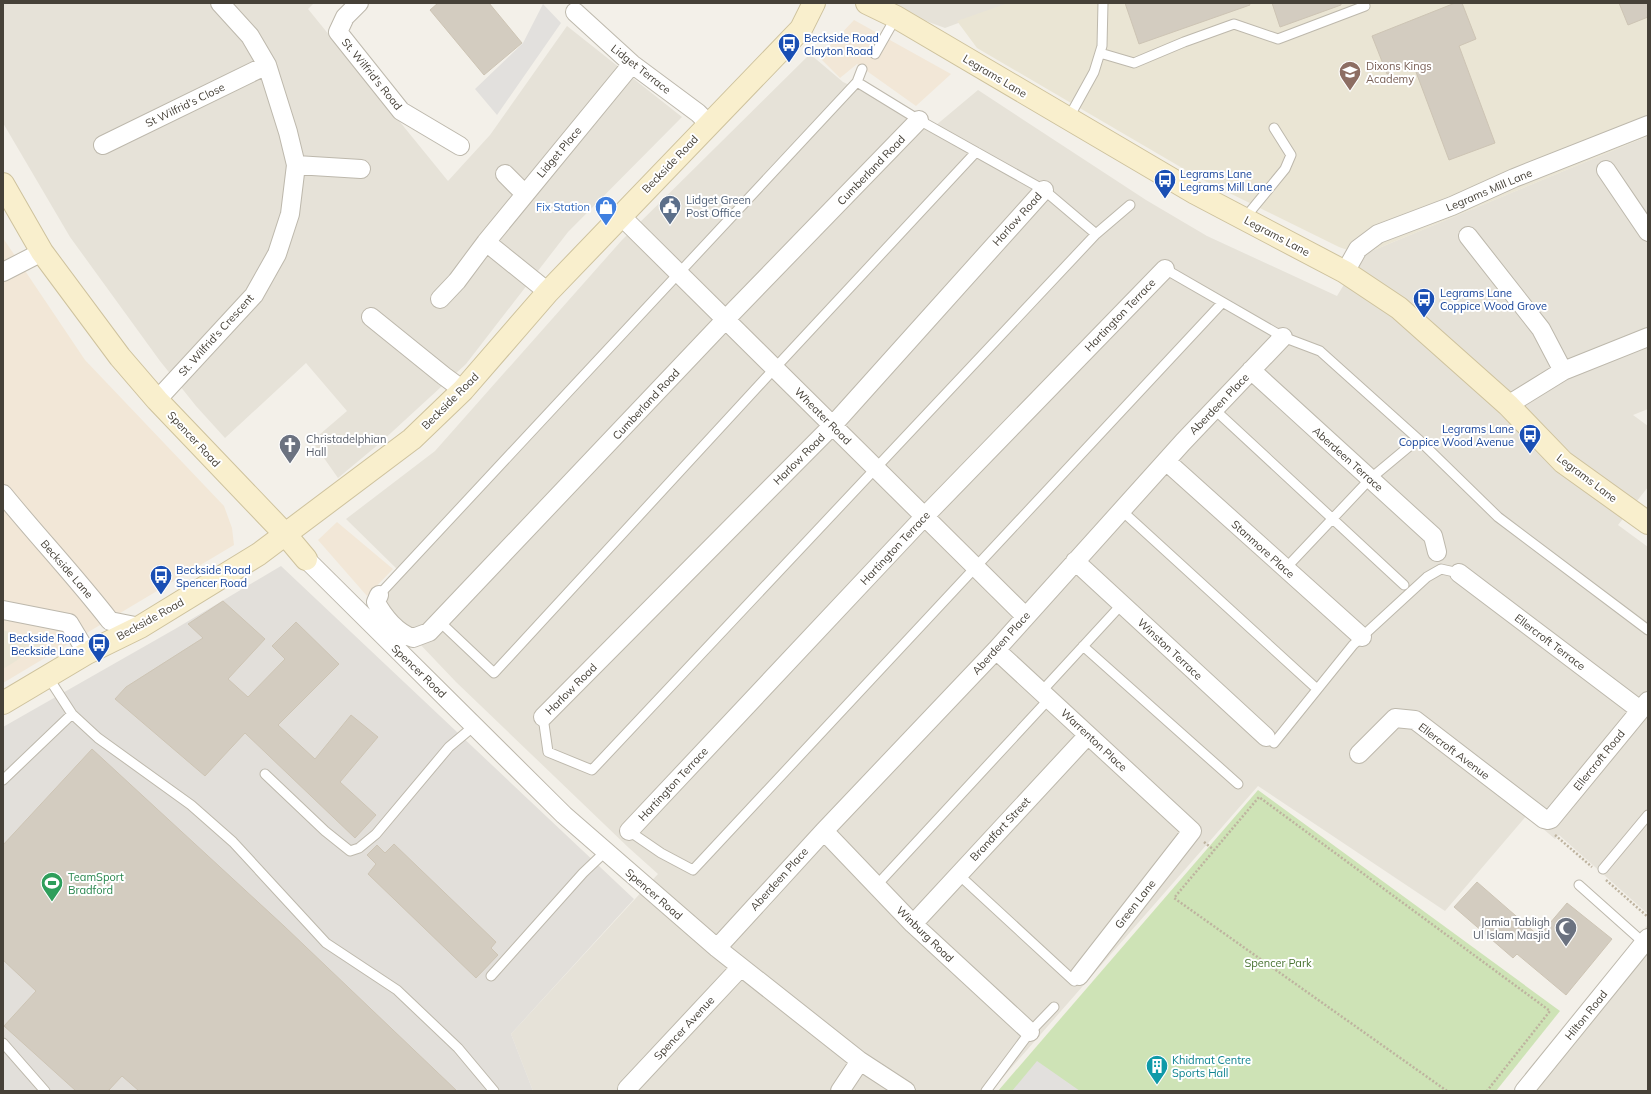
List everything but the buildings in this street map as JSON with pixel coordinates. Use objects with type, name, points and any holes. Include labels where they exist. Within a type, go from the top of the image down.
[{"type":"street","name":"St. Wilfrid's Crescent","points":[[157,400],[254,295],[277,254],[290,214],[296,165],[288,132],[267,65],[250,36],[220,3]]},
{"type":"street","name":"St. Wilfrid's Road","points":[[359,3],[345,17],[338,32],[401,111],[460,146]]},
{"type":"street","name":"Beckside Road","points":[[3,703],[86,653],[140,627],[259,554],[412,439],[463,390],[548,292],[801,28],[814,3]]},
{"type":"street","name":"Legrams Lane","points":[[867,3],[896,17],[1195,193],[1345,272],[1399,308],[1508,405],[1563,462],[1648,523]]},
{"type":"street","name":"Lidget Terrace","points":[[575,12],[632,64],[676,96],[709,124]]},
{"type":"street","name":"Lidget Place","points":[[440,299],[457,282],[486,242],[632,64]]},
{"type":"street","name":"St Wilfrid's Close","points":[[103,144],[267,65]]},
{"type":"street","name":"Cumberland Road","points":[[379,595],[376,602],[378,607],[387,619],[405,635],[413,638],[429,632],[726,319],[920,120]]},
{"type":"street","name":"Legrams Mill Lane","points":[[1345,272],[1358,249],[1378,234],[1452,206],[1514,178],[1648,125]]},
{"type":"street","points":[[296,165],[361,169]]},
{"type":"street","points":[[1606,170],[1648,232]]},
{"type":"street","points":[[506,174],[525,194]]},
{"type":"street","name":"Spencer Road","points":[[3,184],[42,252],[120,357],[157,400],[285,534],[306,559],[564,816],[717,948],[860,1061],[906,1091]]},
{"type":"street","name":"Harlow Road","points":[[543,718],[833,425],[1044,190]]},
{"type":"street","name":"Wheater Road","points":[[621,216],[1025,616]]},
{"type":"street","points":[[1468,236],[1540,329],[1563,371]]},
{"type":"street","points":[[486,242],[548,292]]},
{"type":"street","points":[[3,272],[42,252]]},
{"type":"street","name":"Hartington Terrace","points":[[629,831],[925,516],[1165,269]]},
{"type":"street","points":[[371,317],[463,390]]},
{"type":"street","name":"Aberdeen Place","points":[[717,948],[824,831],[996,650],[1121,510],[1283,337]]},
{"type":"street","points":[[1508,405],[1563,371],[1648,337]]},
{"type":"street","name":"Aberdeen Terrace","points":[[1251,370],[1433,536],[1436,552]]},
{"type":"street","name":"Stanmore Place","points":[[1166,461],[1362,637]]},
{"type":"street","name":"Beckside Lane","points":[[3,494],[110,620],[140,627]]},
{"type":"street","name":"Winston Terrace","points":[[1075,561],[1270,740]]},
{"type":"street","name":"Ellercroft Terrace","points":[[1459,573],[1644,706]]},
{"type":"street","points":[[3,610],[68,623],[86,653]]},
{"type":"street","name":"Warrenton Place","points":[[996,650],[1192,831]]},
{"type":"street","name":"Ellercroft Road","points":[[1551,819],[1644,706]]},
{"type":"street","name":"Ellercroft Avenue","points":[[1359,754],[1395,718],[1415,720],[1544,819],[1551,819]]},
{"type":"street","name":"Brandfort Street","points":[[913,924],[1088,735]]},
{"type":"street","name":"Winburg Road","points":[[824,831],[913,924],[1030,1032]]},
{"type":"street","name":"Green Lane","points":[[1079,976],[1192,831]]},
{"type":"street","name":"Hilton Road","points":[[1524,1091],[1646,941]]},
{"type":"street","name":"Spencer Avenue","points":[[627,1090],[741,967]]},
{"type":"street","points":[[840,1091],[860,1061]]},
{"type":"lane","points":[[1068,119],[1094,72],[1100,53],[1102,46],[1103,3]]},
{"type":"lane","points":[[1100,53],[1134,63],[1184,42],[1234,24],[1278,38],[1365,6],[1364,3]]},
{"type":"lane","points":[[875,54],[896,17]]},
{"type":"lane","points":[[379,595],[857,82],[862,69]]},
{"type":"lane","points":[[857,82],[920,120],[1044,190],[1096,234]]},
{"type":"lane","points":[[1244,219],[1285,169],[1290,155],[1274,128]]},
{"type":"lane","points":[[440,622],[494,673],[976,152]]},
{"type":"lane","points":[[543,718],[548,752],[592,770],[1096,234],[1130,205]]},
{"type":"lane","points":[[1165,269],[1283,337],[1320,351],[1418,439],[1498,517],[1648,630]]},
{"type":"lane","points":[[629,831],[661,853],[693,870],[1222,303]]},
{"type":"lane","points":[[1214,409],[1404,585]]},
{"type":"lane","points":[[1286,569],[1370,479],[1418,439]]},
{"type":"lane","points":[[1121,510],[1317,689]]},
{"type":"lane","points":[[1270,740],[1317,689],[1353,645],[1427,577],[1441,569],[1459,573]]},
{"type":"lane","points":[[876,886],[1045,695],[1083,646],[1122,604]]},
{"type":"lane","points":[[1083,646],[1238,784]]},
{"type":"lane","points":[[48,676],[72,714],[98,738],[191,805],[233,842],[326,942],[397,990],[458,1048],[494,1091]]},
{"type":"lane","points":[[3,780],[72,714]]},
{"type":"lane","points":[[264,774],[325,831],[350,851],[359,848],[376,834],[449,747],[474,726]]},
{"type":"lane","points":[[1603,869],[1648,815]]},
{"type":"lane","points":[[491,976],[582,874],[605,852]]},
{"type":"lane","points":[[958,875],[1074,981],[1079,976]]},
{"type":"lane","points":[[1579,885],[1646,941]]},
{"type":"lane","points":[[986,1091],[1030,1032],[1054,1006]]},
{"type":"lane","points":[[3,1043],[45,1091]]},
{"type":"path","points":[[1447,1091],[1174,898],[1259,797],[1550,1010],[1487,1091]]},
{"type":"shaded area","points":[[3,3],[314,3],[308,9],[448,181],[490,135],[567,26],[682,117],[568,232],[466,364],[380,443],[338,478],[312,441],[347,411],[306,363],[225,438],[196,406],[160,361],[70,237],[3,123]]},
{"type":"shaded area","points":[[877,3],[1012,3],[945,28]]},
{"type":"shaded area","name":"Dixons Kings Academy","points":[[1008,3],[1648,3],[1648,136],[1362,255],[1339,247],[1201,179],[977,48],[957,21]]},
{"type":"shaded area","points":[[543,4],[561,23],[497,115],[475,89],[523,43]]},
{"type":"shaded area","points":[[854,20],[951,74],[916,106],[857,64],[840,78],[819,57]]},
{"type":"shaded area","points":[[810,54],[843,82],[935,126],[978,90],[1146,200],[1207,236],[1337,296],[1362,255],[1648,136],[1648,409],[1633,415],[1648,426],[1648,487],[1618,525],[1648,547],[1648,914],[1559,835],[1555,839],[1527,815],[1445,911],[1258,786],[991,1091],[533,1091],[511,1034],[658,874],[456,682],[378,600],[400,572],[346,519],[435,451],[622,240]]},
{"type":"shaded area","points":[[3,238],[85,360],[224,506],[232,528],[234,545],[3,683]]},
{"type":"shaded area","points":[[337,522],[393,569],[367,596],[318,540]]},
{"type":"shaded area","points":[[281,566],[634,899],[511,1034],[533,1091],[3,1091],[3,727],[175,629]]},
{"type":"shaded area","points":[[3,630],[45,643],[3,669]]},
{"type":"shaded area","points":[[1648,924],[1648,1091],[1517,1091],[1577,1020]]},
{"type":"shaded area","points":[[1037,1061],[1080,1091],[1012,1091]]},
{"type":"green space","name":"Spencer Park","points":[[1258,790],[1560,1011],[1496,1091],[998,1091]]},
{"type":"place","name":"Beckside Road Clayton Road","points":[[789,64]]},
{"type":"place","name":"Dixons Kings Academy","points":[[1350,92]]},
{"type":"place","name":"Legrams Lane Legrams Mill Lane","points":[[1165,200]]},
{"type":"place","name":"Fix Station","points":[[606,226]]},
{"type":"place","name":"Lidget Green Post Office","points":[[670,226]]},
{"type":"place","name":"Legrams Lane Coppice Wood Grove","points":[[1424,318]]},
{"type":"place","name":"Legrams Lane Coppice Wood Avenue","points":[[1530,454]]},
{"type":"place","name":"Christadelphian Hall","points":[[290,464]]},
{"type":"place","name":"Beckside Road Spencer Road","points":[[161,596]]},
{"type":"place","name":"Beckside Road Beckside Lane","points":[[99,664]]},
{"type":"place","name":"TeamSport Bradford","points":[[52,902]]},
{"type":"place","name":"Jamia Tabligh Ul Islam Masjid","points":[[1566,948]]},
{"type":"place","name":"Khidmat Centre Sports Hall","points":[[1157,1086]]}]
